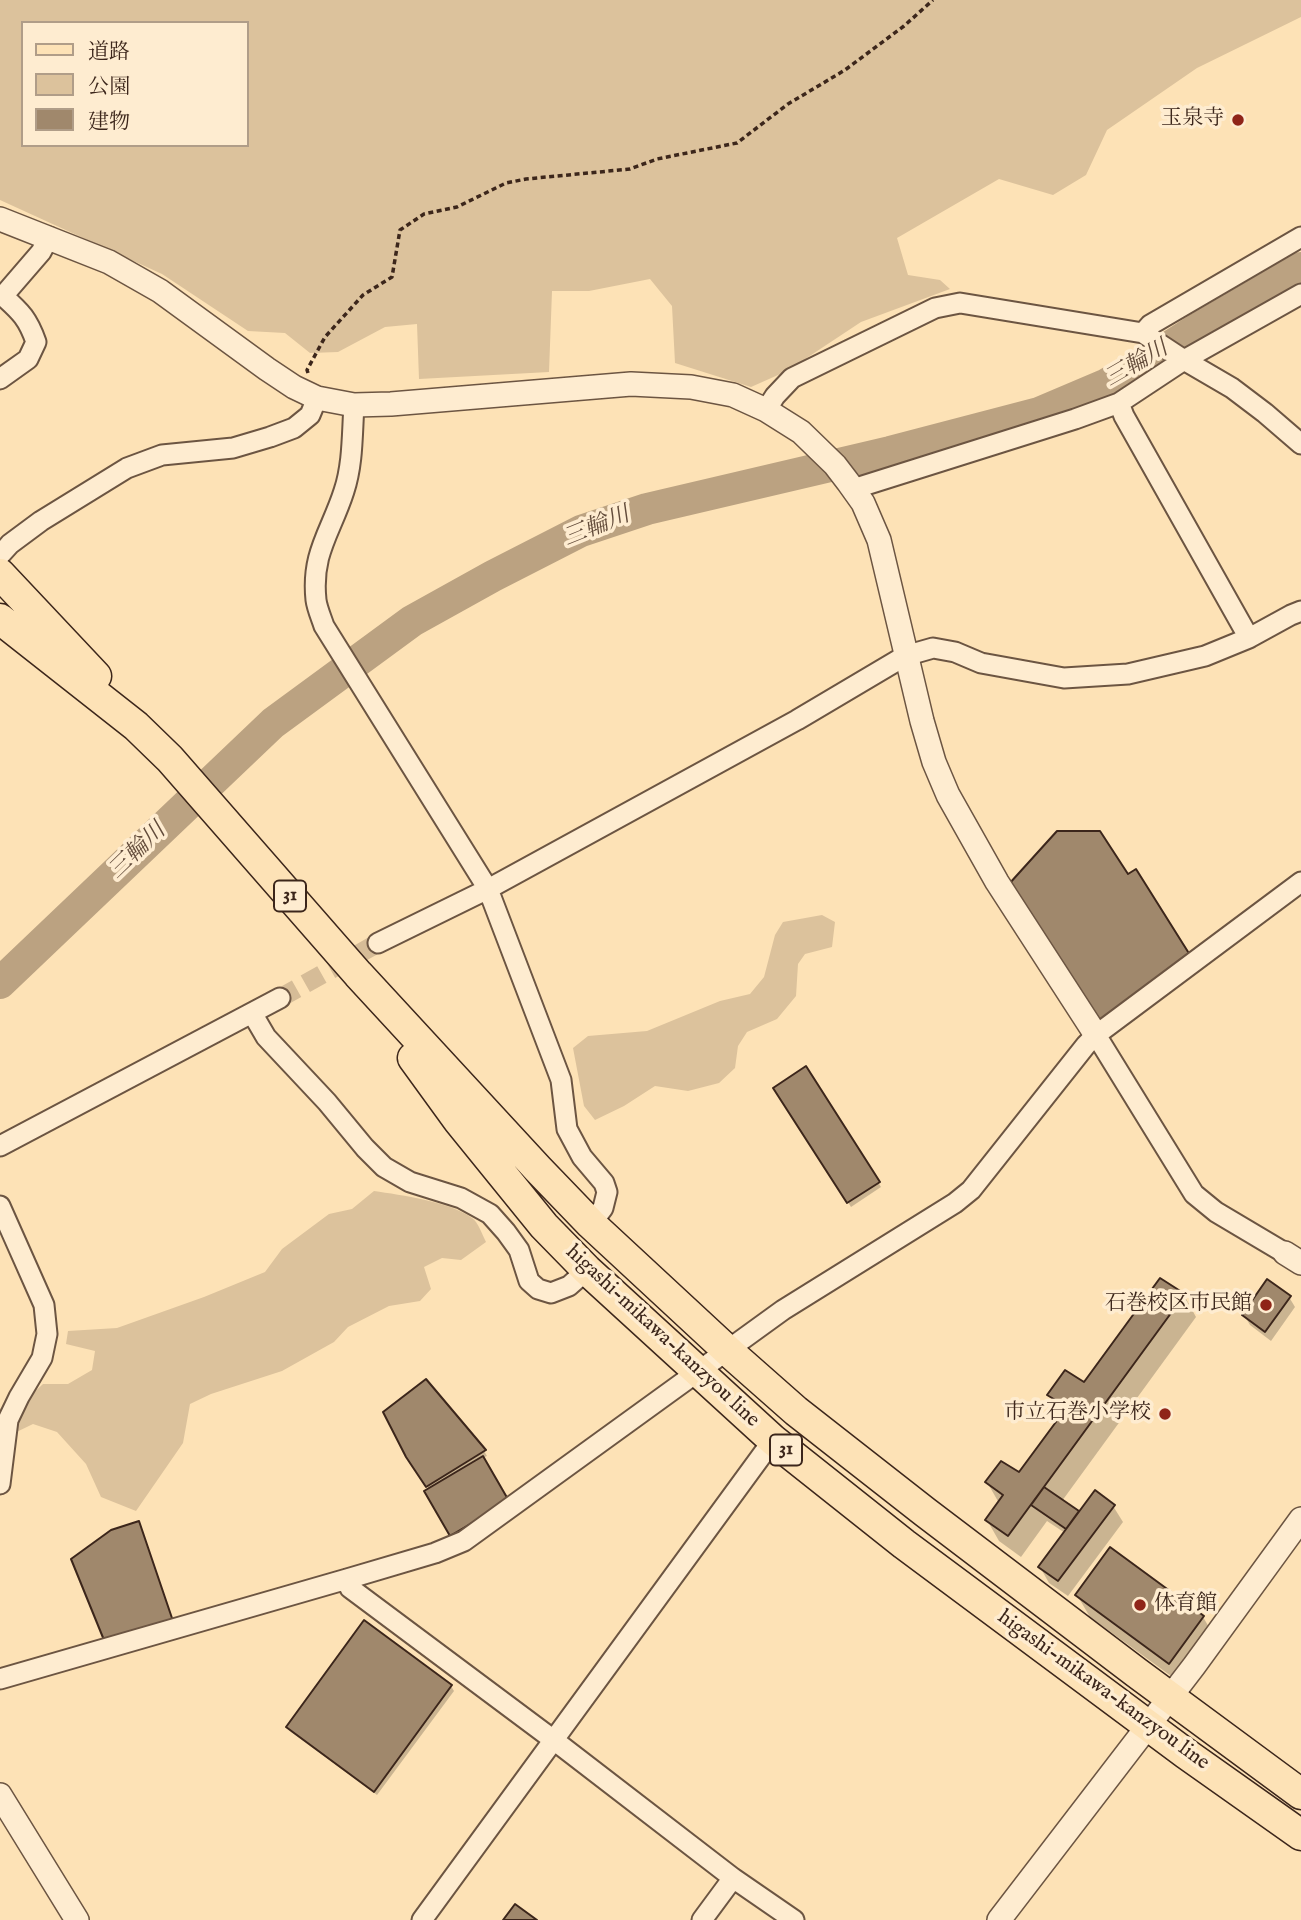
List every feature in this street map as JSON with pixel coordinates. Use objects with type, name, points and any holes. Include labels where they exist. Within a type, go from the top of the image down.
[{"type":"main road","name":"higashi-mikawa-kanzyou line","points":[[0,574],[111,692],[136,726]]},
{"type":"main road","name":"higashi-mikawa-kanzyou line","points":[[0,619],[136,726],[170,759],[358,974],[493,1121],[591,1224],[728,1351],[796,1411],[904,1495],[1301,1794]]},
{"type":"main road","name":"higashi-mikawa-kanzyou line","points":[[358,974],[401,1041],[458,1120],[544,1226],[587,1270],[698,1372],[774,1440],[904,1544],[1301,1835]]},
{"type":"street","points":[[0,219],[109,262],[160,291],[294,387],[317,397],[354,405],[631,384],[702,389],[733,395],[766,410],[801,432],[835,464],[863,503],[879,540],[905,656],[928,741],[948,794],[997,882],[1194,1194],[1216,1212],[1293,1258]]},
{"type":"street","points":[[0,379],[28,359],[36,342],[30,325],[3,296],[41,252],[49,237]]},
{"type":"street","points":[[1146,335],[1150,325],[1301,237]]},
{"type":"street","points":[[851,486],[1075,419],[1119,403],[1182,359],[1301,294]]},
{"type":"street","points":[[766,410],[792,378],[935,308],[960,303],[1146,335],[1232,388],[1301,444]]},
{"type":"street","points":[[0,555],[41,521],[127,468],[162,455],[233,448],[270,437],[294,428],[310,415],[317,397]]},
{"type":"street","points":[[1119,403],[1137,440],[1249,638]]},
{"type":"street","points":[[354,405],[350,467],[344,491],[320,550],[316,569],[316,602],[324,626],[488,889],[561,1080],[567,1129],[582,1157],[604,1183],[607,1192],[603,1208],[591,1224]]},
{"type":"street","points":[[378,943],[488,889],[797,720],[905,656],[933,648],[955,652],[981,663],[1064,678],[1128,674],[1205,656],[1249,638],[1301,611]]},
{"type":"street","points":[[0,1679],[435,1553],[464,1541],[783,1310],[955,1203],[971,1190],[1096,1035],[1301,882]]},
{"type":"street","points":[[0,1146],[280,998]]},
{"type":"street","points":[[252,1013],[266,1037],[384,1167],[410,1182],[461,1198],[490,1214],[519,1250],[529,1281],[538,1289],[551,1293],[569,1286],[587,1270]]},
{"type":"street","points":[[0,1206],[44,1305],[47,1334],[42,1358],[9,1420],[0,1483]]},
{"type":"street","points":[[422,1920],[774,1440]]},
{"type":"street","points":[[999,1920],[1128,1754],[1301,1519]]},
{"type":"street","points":[[347,1579],[350,1588],[733,1878],[794,1920]]},
{"type":"street","points":[[0,1795],[70,1918]]},
{"type":"street","points":[[702,1920],[733,1878]]},
{"type":"path","points":[[317,397],[307,370],[325,337],[363,295],[392,277],[400,230],[424,214],[457,207],[506,183],[526,178],[629,169],[657,159],[737,143],[788,104],[845,70],[904,26],[933,0]]},
{"type":"green space","points":[[0,0],[1301,0],[1301,17],[1197,68],[1107,130],[1086,175],[1053,195],[999,179],[897,238],[908,275],[940,280],[950,289],[861,322],[787,371],[751,387],[675,363],[672,306],[650,279],[589,291],[552,291],[549,372],[419,379],[417,324],[385,327],[338,352],[310,353],[285,333],[248,331],[162,274],[0,200]]},
{"type":"green space","points":[[822,915],[835,922],[832,947],[805,954],[798,964],[796,996],[777,1019],[747,1032],[738,1046],[735,1068],[719,1083],[688,1091],[655,1086],[624,1106],[595,1120],[584,1106],[573,1048],[588,1036],[647,1031],[720,1001],[750,994],[764,977],[775,935],[783,922]]},
{"type":"green space","points":[[374,1191],[425,1200],[463,1212],[476,1222],[486,1242],[461,1260],[442,1258],[424,1267],[431,1289],[420,1301],[389,1306],[348,1327],[334,1342],[282,1371],[211,1394],[190,1404],[183,1443],[136,1511],[101,1497],[86,1464],[57,1432],[33,1424],[0,1440],[0,1409],[3,1406],[28,1398],[43,1384],[68,1384],[92,1370],[95,1351],[66,1344],[68,1331],[117,1328],[265,1272],[282,1249],[329,1214],[352,1209]]},
{"type":"building","points":[[1057,831],[1100,831],[1128,874],[1136,869],[1190,955],[1098,1024],[1009,884]]},
{"type":"building","points":[[806,1066],[880,1182],[847,1203],[773,1088]]},
{"type":"building","points":[[1160,1278],[1185,1294],[1008,1536],[985,1520],[1003,1495],[985,1482],[1001,1461],[1019,1472],[1067,1407],[1047,1395],[1065,1370],[1084,1382]]},
{"type":"building","name":"石巻校区市民館","points":[[1267,1279],[1291,1296],[1265,1332],[1242,1315]]},
{"type":"building","points":[[426,1379],[486,1450],[426,1487],[406,1457],[383,1412]]},
{"type":"building","points":[[483,1456],[509,1501],[450,1536],[424,1491]]},
{"type":"building","points":[[1044,1487],[1079,1511],[1066,1529],[1031,1505]]},
{"type":"building","points":[[1095,1490],[1115,1505],[1058,1581],[1038,1567]]},
{"type":"building","points":[[139,1521],[174,1624],[106,1645],[71,1559],[111,1530]]},
{"type":"building","name":"体育館","points":[[1110,1547],[1204,1616],[1169,1664],[1075,1595]]},
{"type":"building","points":[[364,1620],[452,1685],[374,1792],[286,1727]]},
{"type":"building","points":[[515,1904],[537,1920],[503,1920]]},
{"type":"waterway","name":"三輪川","points":[[0,983],[273,723],[412,621],[493,576],[581,531],[647,509],[890,452],[1039,413],[1105,385],[1301,268]]},
{"type":"tunnel","points":[[280,998],[378,943]]},
{"type":"place","name":"玉泉寺","points":[[1238,120]]},
{"type":"place","name":"石巻校区市民館","points":[[1266,1305]]},
{"type":"place","name":"市立石巻小学校","points":[[1165,1414]]},
{"type":"place","name":"体育館","points":[[1140,1605]]}]
